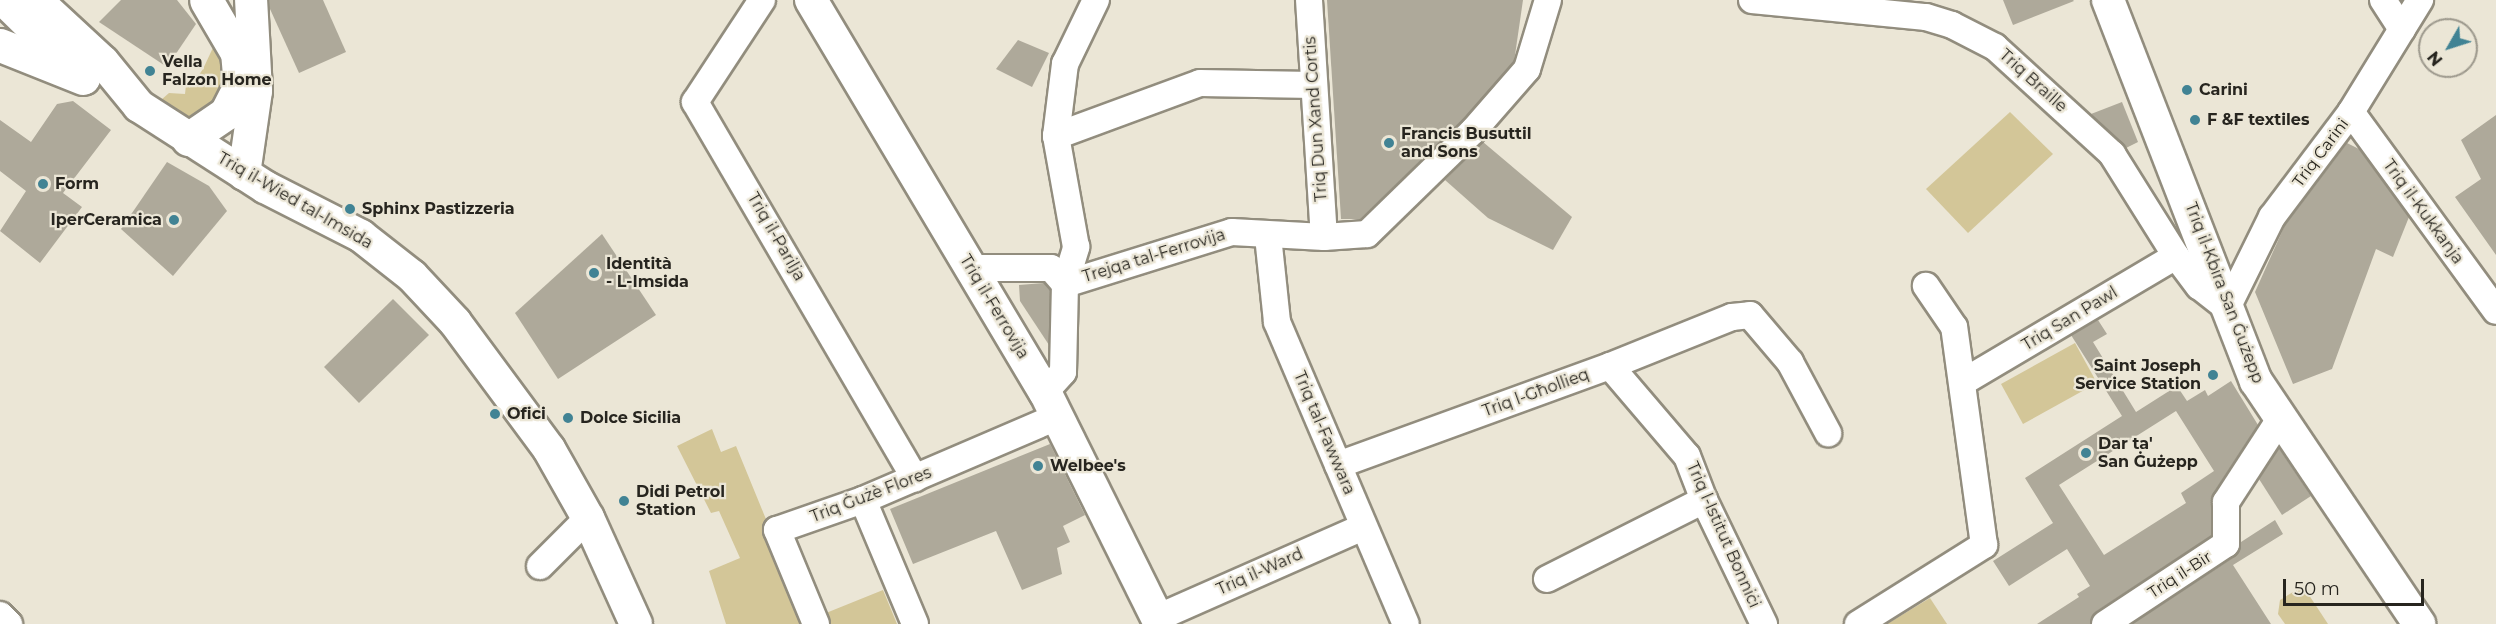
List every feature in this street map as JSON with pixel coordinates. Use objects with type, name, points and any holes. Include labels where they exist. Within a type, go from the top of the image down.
[{"type":"highway","points":[[188,139],[226,113],[240,86],[237,52],[206,0]]},
{"type":"highway","points":[[0,45],[83,78]]},
{"type":"main road","name":"Triq il-Wied tal-Imsida","points":[[4,0],[83,78],[129,97],[188,139],[244,174],[361,236],[412,276],[506,387],[549,449],[588,518],[636,624]]},
{"type":"main road","name":"Triq il-Wied tal-Imsida","points":[[36,0],[103,62],[129,97]]},
{"type":"main road","points":[[244,174],[256,91],[251,0]]},
{"type":"main road","name":"Triq il-Ferrovija","points":[[811,0],[1051,405],[1158,621]]},
{"type":"main road","name":"Triq il-Kbira San Ġużepp","points":[[2108,0],[2256,381],[2419,624]]},
{"type":"street","name":"Triq il-Parilja","points":[[762,0],[695,102],[915,479]]},
{"type":"street","points":[[1051,405],[1063,372],[1065,284],[1076,247],[1056,136],[1065,64],[1096,0]]},
{"type":"street","name":"Triq Dun Xand Cortis","points":[[1309,0],[1324,237]]},
{"type":"street","name":"Trejqa tal-Ferrovija","points":[[970,268],[1051,268],[1065,284],[1232,232],[1268,236],[1324,237],[1367,234],[1473,131],[1527,69],[1548,0]]},
{"type":"street","name":"Triq Braille","points":[[1752,0],[1926,16],[1952,25],[1995,47],[2112,154],[2176,256],[2199,286],[2227,308]]},
{"type":"street","points":[[2383,0],[2402,29]]},
{"type":"street","name":"Triq Carini","points":[[2227,308],[2272,217],[2351,112],[2420,0]]},
{"type":"street","points":[[1056,136],[1200,82],[1313,85]]},
{"type":"street","name":"Triq il-Kukkanja","points":[[2351,112],[2496,311]]},
{"type":"street","name":"Triq tal-Fawwara","points":[[1268,236],[1277,322],[1406,624]]},
{"type":"street","name":"Triq San Pawl","points":[[1964,382],[2176,256]]},
{"type":"street","points":[[1858,624],[1984,545],[1964,382],[1954,327],[1926,286]]},
{"type":"street","name":"Triq l-Għollieq","points":[[1338,465],[1610,366],[1732,316],[1750,315],[1790,362],[1828,433]]},
{"type":"street","name":"Triq l-Istitut Bonniċi","points":[[1610,366],[1687,456],[1704,500],[1764,624]]},
{"type":"street","name":"Triq Ġużè Flores","points":[[816,624],[777,530],[915,479],[1051,405]]},
{"type":"street","name":"Triq il-Bir","points":[[2105,624],[2226,544],[2226,502],[2280,419]]},
{"type":"street","points":[[863,500],[915,624]]},
{"type":"street","points":[[1547,579],[1704,500]]},
{"type":"street","points":[[540,567],[588,518]]},
{"type":"street","name":"Triq il-Ward","points":[[1158,621],[1363,527]]},
{"type":"street","points":[[0,615],[9,624]]},
{"type":"shaded area","points":[[218,37],[234,94],[198,122],[161,100],[169,93],[185,94],[186,85],[192,85],[203,69]]},
{"type":"shaded area","points":[[2010,112],[2053,154],[1968,233],[1926,189]]},
{"type":"shaded area","points":[[2075,343],[2097,383],[2023,424],[2001,384]]},
{"type":"shaded area","points":[[712,429],[721,452],[736,446],[804,612],[826,613],[883,590],[897,624],[726,624],[709,571],[740,558],[719,511],[711,513],[677,446]]},
{"type":"shaded area","points":[[2303,586],[2328,624],[2285,624],[2278,614],[2280,600]]},
{"type":"shaded area","points":[[1930,598],[1947,624],[1887,624]]},
{"type":"building","points":[[121,0],[177,0],[196,24],[167,67],[99,22]]},
{"type":"building","points":[[269,0],[323,0],[346,52],[299,73],[270,9]]},
{"type":"building","name":"Francis Busuttil and Sons","points":[[1327,0],[1523,0],[1514,62],[1462,121],[1360,219],[1341,219]]},
{"type":"building","points":[[2003,0],[2073,0],[2074,1],[2013,25]]},
{"type":"building","points":[[1018,40],[1049,53],[1032,87],[996,69]]},
{"type":"building","name":"Form","points":[[73,101],[111,130],[63,193],[82,207],[40,263],[0,231],[26,191],[0,171],[0,120],[31,142],[57,104]]},
{"type":"building","points":[[2122,102],[2138,142],[2126,148],[2091,114]]},
{"type":"building","points":[[2496,115],[2496,255],[2455,197],[2481,179],[2461,140]]},
{"type":"building","points":[[1483,142],[1572,217],[1553,250],[1488,218],[1445,180]]},
{"type":"building","points":[[2347,143],[2359,149],[2409,217],[2393,257],[2376,249],[2332,369],[2293,384],[2255,292],[2285,225]]},
{"type":"building","name":"IperCeramica","points":[[167,162],[209,186],[227,211],[173,276],[121,229]]},
{"type":"building","name":"Identità - L-Imsida","points":[[602,234],[656,315],[558,379],[515,313]]},
{"type":"building","points":[[1044,283],[1050,289],[1049,345],[1020,301],[1019,285]]},
{"type":"building","points":[[393,299],[429,335],[359,403],[324,367]]},
{"type":"building","name":"Dar ta' San Ġużepp","points":[[2098,320],[2107,334],[2093,342],[2136,412],[2177,386],[2187,401],[2205,390],[2208,396],[2231,381],[2258,425],[2213,494],[2211,536],[2097,611],[2090,624],[2037,624],[2079,597],[2077,594],[2090,586],[2067,549],[2009,586],[1993,561],[2053,523],[2025,478],[2122,416],[2071,335]],"holes":[[[2176,411],[2214,471],[2181,493],[2186,503],[2104,555],[2059,485]]]},
{"type":"building","points":[[1050,444],[1085,515],[1063,526],[1070,542],[1057,548],[1062,574],[1022,590],[996,531],[913,564],[890,509]]},
{"type":"building","points":[[2279,448],[2311,496],[2282,515],[2259,479]]},
{"type":"building","points":[[2275,520],[2283,534],[2233,565],[2271,624],[2132,624],[2234,557],[2241,542]]},
{"type":"place","name":"Vella Falzon Home","points":[[150,71]]},
{"type":"place","name":"Carini","points":[[2187,90]]},
{"type":"place","name":"F &F textiles","points":[[2195,120]]},
{"type":"place","name":"Francis Busuttil and Sons","points":[[1389,143]]},
{"type":"place","name":"Form","points":[[43,184]]},
{"type":"place","name":"Sphinx Pastizzeria","points":[[350,209]]},
{"type":"place","name":"IperCeramica","points":[[174,220]]},
{"type":"place","name":"Identità - L-Imsida","points":[[594,273]]},
{"type":"place","name":"Saint Joseph Service Station","points":[[2213,375]]},
{"type":"place","name":"Ofici","points":[[495,414]]},
{"type":"place","name":"Dolce Sicilia","points":[[568,418]]},
{"type":"place","name":"Dar ta' San Ġużepp","points":[[2086,453]]},
{"type":"place","name":"Welbee's","points":[[1038,466]]},
{"type":"place","name":"Didi Petrol Station","points":[[624,501]]}]
